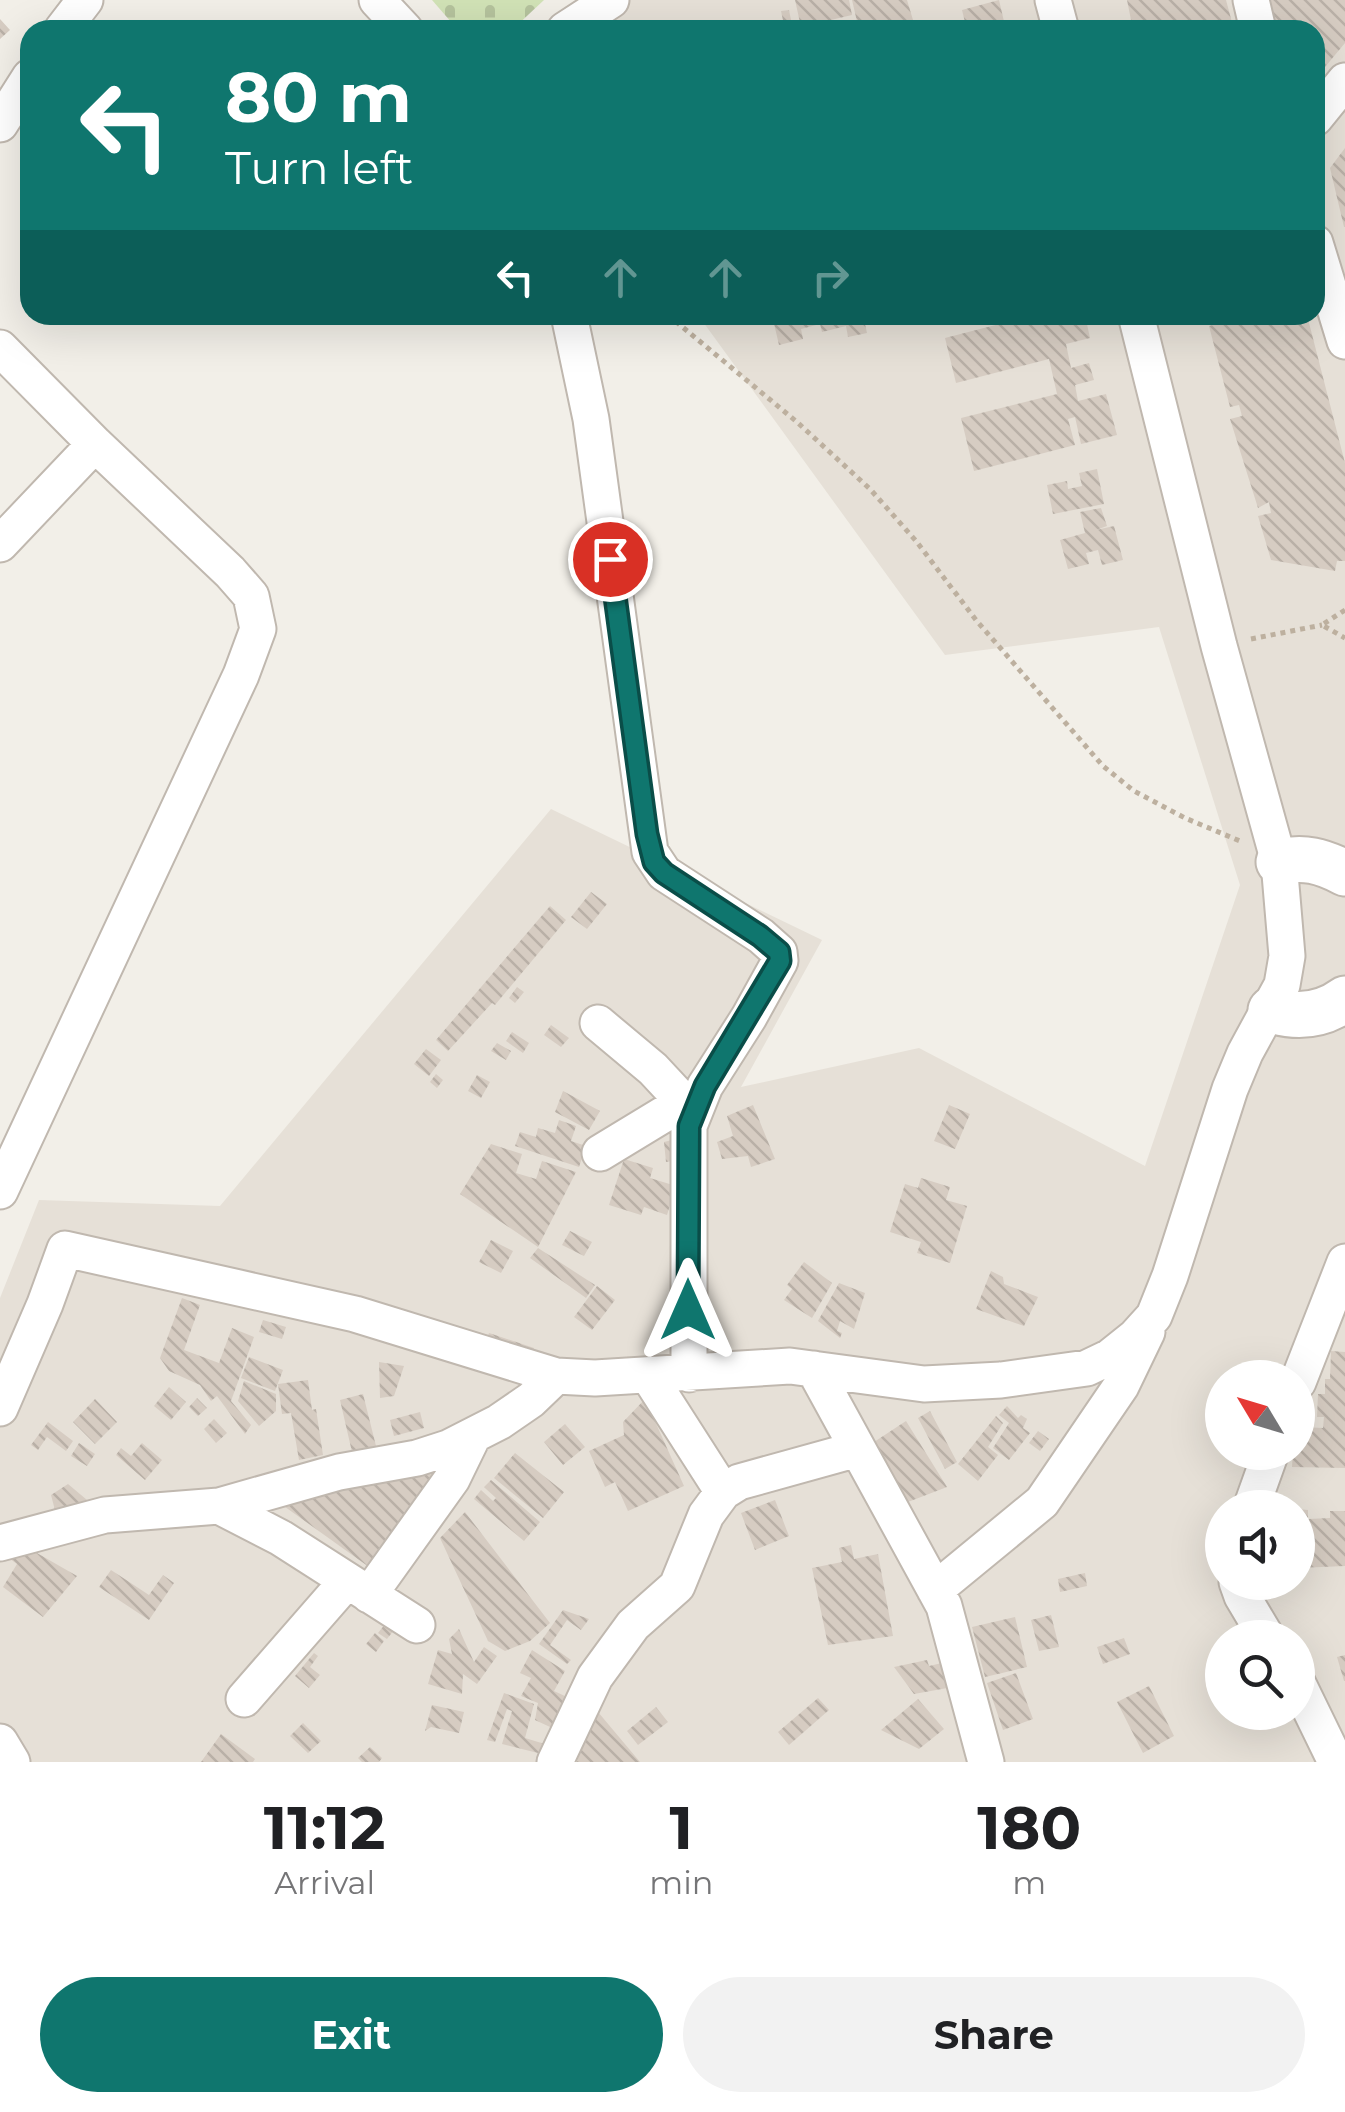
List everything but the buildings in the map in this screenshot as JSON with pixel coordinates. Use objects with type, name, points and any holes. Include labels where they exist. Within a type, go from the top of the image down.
[{"type":"street","points":[[70,20],[85,0]]},
{"type":"street","points":[[377,0],[396,20]]},
{"type":"street","points":[[580,20],[611,0]]},
{"type":"street","points":[[0,124],[20,93]]},
{"type":"street","points":[[1325,276],[1345,341]]},
{"type":"street","points":[[572,325],[591,419],[650,852],[664,873],[760,936],[780,956],[749,1018],[689,1107],[600,1152]]},
{"type":"street","points":[[935,1590],[1042,1502],[1122,1386],[1170,1276],[1230,1089],[1282,985],[1287,956],[1279,862],[1219,646],[1139,325]]},
{"type":"street","points":[[0,348],[94,444],[230,572],[251,596],[258,629],[0,1190]]},
{"type":"street","points":[[0,544],[94,444]]},
{"type":"street","points":[[1279,862],[1339,856]]},
{"type":"street","points":[[1270,1010],[1286,1015],[1311,1015],[1345,999]]},
{"type":"street","points":[[598,1023],[654,1069],[689,1107],[688,1374]]},
{"type":"street","points":[[0,1408],[65,1249],[354,1314],[556,1376],[688,1374],[790,1366],[924,1384],[1001,1380],[1087,1368],[1110,1358],[1154,1316]]},
{"type":"street","points":[[1307,1360],[1345,1262]]},
{"type":"street","points":[[814,1369],[944,1606],[986,1762]]},
{"type":"street","points":[[648,1375],[723,1492]]},
{"type":"street","points":[[0,1543],[105,1514],[218,1506],[340,1472],[417,1458],[472,1438],[531,1400],[556,1376]]},
{"type":"street","points":[[244,1699],[358,1588],[452,1479],[472,1438]]},
{"type":"street","points":[[555,1762],[578,1709],[619,1641],[677,1586],[693,1543],[723,1492],[739,1482],[858,1448]]},
{"type":"street","points":[[218,1506],[281,1538],[418,1625]]},
{"type":"street","points":[[1315,1719],[1336,1762]]},
{"type":"street","points":[[0,1742],[12,1762]]},
{"type":"path","points":[[680,325],[797,422],[870,489],[916,541],[976,620],[1103,766],[1134,791],[1279,862]]},
{"type":"path","points":[[1219,646],[1322,625],[1345,610]]},
{"type":"path","points":[[1322,625],[1345,638]]},
{"type":"shaded area","points":[[611,0],[1345,0],[1345,1762],[0,1762],[0,1298],[39,1200],[220,1206],[551,809],[822,940],[741,1087],[919,1048],[1145,1166],[1240,885],[1159,627],[945,655],[705,325],[1325,325],[1325,20],[610,20]]},
{"type":"green space","points":[[432,0],[544,0],[523,20],[449,20]]},
{"type":"route","points":[[610,559],[654,862],[664,873],[732,915],[780,956],[749,1018],[705,1086],[689,1126],[688,1310]]}]
